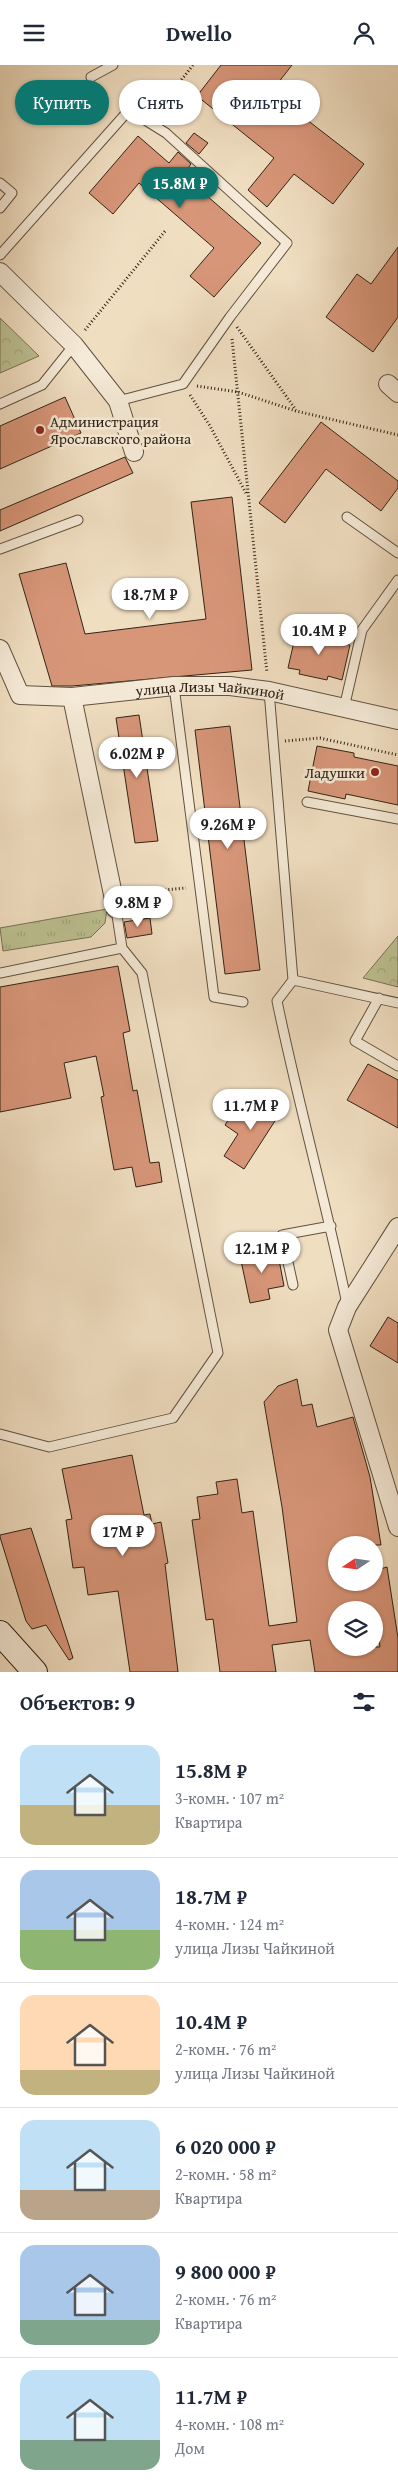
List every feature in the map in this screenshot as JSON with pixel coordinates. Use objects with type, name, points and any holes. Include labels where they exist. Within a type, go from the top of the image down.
[{"type":"main road","points":[[0,1633],[35,1672]]},
{"type":"street","points":[[0,272],[74,345],[118,401],[134,452]]},
{"type":"street","name":"улица Лизы Чайкиной","points":[[0,649],[20,695],[72,697],[174,687],[230,686],[270,691],[398,720]]},
{"type":"street","points":[[72,697],[115,902]]},
{"type":"street","points":[[398,1227],[348,1307],[338,1330],[398,1527]]},
{"type":"lane","points":[[91,77],[113,65]]},
{"type":"lane","points":[[0,255],[129,110],[166,133],[286,243],[183,383],[118,401]]},
{"type":"lane","points":[[0,183],[12,193],[0,208]]},
{"type":"lane","points":[[0,404],[42,385],[74,345]]},
{"type":"lane","points":[[348,517],[398,553]]},
{"type":"lane","points":[[0,549],[78,520]]},
{"type":"lane","points":[[344,708],[362,630],[398,580]]},
{"type":"lane","points":[[174,687],[214,997],[243,1002]]},
{"type":"lane","points":[[270,691],[293,980],[277,1001],[296,1090],[331,1226],[348,1307]]},
{"type":"lane","points":[[307,802],[398,819]]},
{"type":"lane","points":[[0,1433],[49,1447],[173,1419],[218,1353],[142,973],[122,948],[115,902]]},
{"type":"lane","points":[[0,973],[122,948]]},
{"type":"lane","points":[[293,980],[398,1003]]},
{"type":"lane","points":[[379,998],[355,1041],[398,1065]]},
{"type":"lane","points":[[292,1285],[282,1235],[331,1226]]},
{"type":"path","points":[[181,80],[193,65]]},
{"type":"path","points":[[74,345],[166,229]]},
{"type":"path","points":[[230,317],[270,691]]},
{"type":"path","points":[[230,317],[296,411]]},
{"type":"path","points":[[183,383],[238,392],[296,411],[398,435]]},
{"type":"path","points":[[183,383],[210,426],[249,499]]},
{"type":"path","points":[[274,741],[320,739],[398,755]]},
{"type":"path","points":[[115,902],[200,887]]},
{"type":"green space","points":[[0,318],[39,356],[0,373]]},
{"type":"green space","points":[[107,909],[105,923],[91,937],[3,951],[0,928]]},
{"type":"green space","points":[[398,936],[398,987],[363,978]]},
{"type":"building","points":[[221,65],[292,65],[280,80],[212,80],[212,108],[202,100],[202,90]]},
{"type":"building","points":[[233,125],[314,125],[364,164],[333,204],[294,174],[267,207],[248,190],[274,158]]},
{"type":"building","points":[[194,133],[208,143],[199,154],[186,143]]},
{"type":"building","points":[[138,136],[169,163],[178,152],[191,164],[183,175],[261,243],[214,297],[190,276],[214,248],[139,183],[113,214],[89,193]]},
{"type":"building","points":[[398,247],[398,317],[373,352],[326,317],[357,274],[371,284]]},
{"type":"building","name":"Администрация Ярославского района","points":[[65,397],[81,433],[0,469],[0,426]]},
{"type":"building","points":[[321,422],[398,481],[398,488],[381,511],[326,469],[285,523],[259,503]]},
{"type":"building","points":[[125,457],[133,473],[0,531],[0,510]]},
{"type":"building","points":[[232,497],[252,670],[72,686],[52,686],[19,574],[66,563],[85,634],[206,619],[191,502]]},
{"type":"building","points":[[309,631],[336,638],[335,642],[350,645],[342,680],[328,676],[327,680],[299,674],[300,670],[288,668],[296,633],[307,636]]},
{"type":"building","points":[[139,715],[158,841],[135,843],[116,718]]},
{"type":"building","points":[[230,726],[260,970],[225,974],[195,730]]},
{"type":"building","points":[[317,746],[354,753],[354,757],[398,766],[398,805],[346,794],[345,799],[308,791]]},
{"type":"building","points":[[150,918],[152,934],[127,938],[124,922]]},
{"type":"building","points":[[118,966],[130,1031],[123,1033],[133,1091],[137,1090],[150,1163],[159,1162],[162,1182],[136,1187],[132,1167],[114,1170],[101,1097],[104,1096],[96,1056],[64,1063],[71,1098],[0,1112],[0,987]]},
{"type":"building","points":[[368,1064],[398,1080],[398,1128],[347,1100]]},
{"type":"building","points":[[261,1096],[282,1110],[244,1169],[224,1156],[238,1134],[225,1125],[234,1111],[246,1118]]},
{"type":"building","points":[[277,1249],[284,1286],[268,1289],[270,1299],[250,1303],[240,1256]]},
{"type":"building","points":[[388,1317],[398,1323],[398,1363],[370,1346]]},
{"type":"building","points":[[297,1379],[302,1406],[312,1404],[317,1427],[353,1417],[370,1477],[380,1536],[328,1536],[328,1591],[383,1591],[383,1568],[387,1567],[398,1638],[398,1672],[315,1672],[310,1640],[272,1645],[276,1672],[220,1672],[213,1619],[206,1620],[192,1520],[200,1519],[197,1497],[218,1494],[216,1482],[237,1479],[242,1513],[253,1511],[269,1626],[297,1622],[282,1507],[264,1402],[278,1386]]},
{"type":"building","points":[[132,1455],[144,1515],[150,1514],[152,1524],[161,1522],[168,1563],[165,1564],[178,1672],[130,1672],[118,1591],[88,1595],[84,1567],[73,1568],[66,1520],[72,1519],[62,1469]]},
{"type":"building","points":[[31,1528],[73,1658],[69,1660],[46,1625],[32,1629],[26,1621],[0,1537],[0,1535]]},
{"type":"place","name":"Администрация Ярославского района","points":[[40,430]]},
{"type":"place","name":"Ладушки","points":[[375,772]]}]
